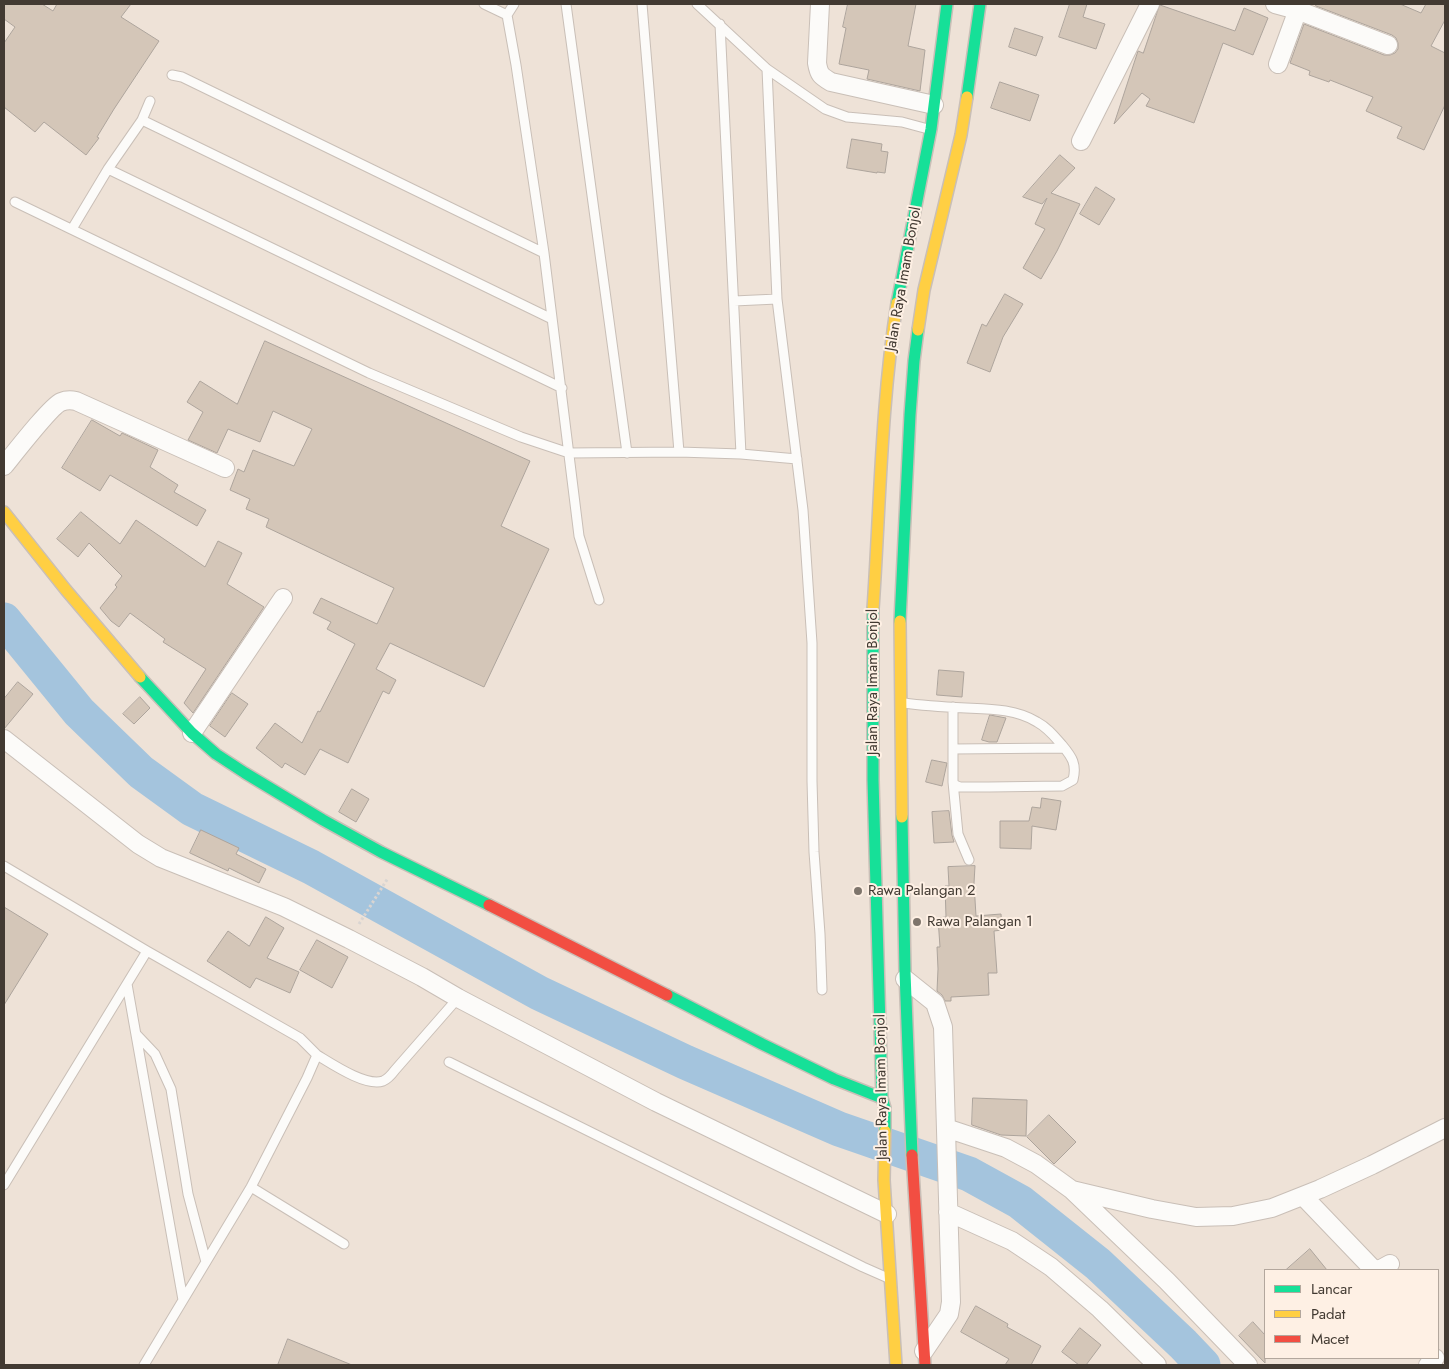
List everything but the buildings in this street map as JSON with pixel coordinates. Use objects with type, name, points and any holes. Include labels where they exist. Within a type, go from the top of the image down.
[{"type":"main road","name":"Jalan Raya Imam Bonjol","points":[[896,1365],[888,1214],[884,1180],[884,1103],[873,780],[873,608],[884,414],[897,305],[935,130],[934,106],[947,4]]},
{"type":"main road","name":"Jalan Raya Imam Bonjol","points":[[924,1358],[905,979],[900,747],[900,615],[914,361],[924,290],[957,135],[980,4]]},
{"type":"main road","points":[[4,512],[125,660],[192,733],[216,754],[323,820],[381,852],[545,932],[762,1044],[884,1103]]},
{"type":"street","points":[[820,4],[817,63],[821,76],[831,82],[934,106]]},
{"type":"street","points":[[1080,141],[1150,4]]},
{"type":"street","points":[[1274,4],[1299,7],[1388,45]]},
{"type":"street","points":[[1278,64],[1299,7]]},
{"type":"street","points":[[4,466],[50,411],[59,402],[67,400],[76,401],[121,420],[225,468]]},
{"type":"street","points":[[192,733],[283,598]]},
{"type":"street","points":[[4,739],[138,844],[161,858],[284,907],[382,956],[664,1106],[888,1214]]},
{"type":"street","name":"Jalan Raya Imam Bonjol","points":[[905,979],[935,1003],[943,1027],[951,1302],[949,1314],[924,1358]]},
{"type":"street","points":[[1072,1190],[1152,1209],[1196,1217],[1233,1216],[1272,1208],[1303,1196],[1372,1165],[1445,1128]]},
{"type":"street","points":[[946,1135],[1006,1148],[1036,1164],[1072,1190],[1167,1281],[1248,1365]]},
{"type":"street","points":[[1303,1196],[1372,1268],[1376,1269]]},
{"type":"street","points":[[948,1206],[1012,1241],[1051,1267],[1100,1309],[1157,1365]]},
{"type":"street","points":[[1381,1269],[1390,1264]]},
{"type":"lane","points":[[484,4],[507,15]]},
{"type":"lane","points":[[514,4],[507,15],[544,253],[579,536],[599,600]]},
{"type":"lane","points":[[566,4],[627,453]]},
{"type":"lane","points":[[642,4],[679,452]]},
{"type":"lane","points":[[697,4],[767,69],[824,109],[846,117],[902,122],[935,130]]},
{"type":"lane","points":[[720,24],[741,454]]},
{"type":"lane","points":[[767,69],[777,299],[803,510],[812,643],[814,852],[822,990]]},
{"type":"lane","points":[[172,75],[191,82],[544,253]]},
{"type":"lane","points":[[72,229],[108,169],[142,120],[150,101]]},
{"type":"lane","points":[[142,120],[552,319]]},
{"type":"lane","points":[[108,169],[562,388]]},
{"type":"lane","points":[[15,202],[369,372],[521,437],[568,453],[679,452],[741,454],[797,459]]},
{"type":"lane","points":[[734,301],[777,299]]},
{"type":"lane","points":[[901,703],[1004,710],[1020,714],[1037,721],[1051,732],[1072,758],[1076,771],[1073,780],[1062,786],[960,787],[953,782]]},
{"type":"lane","points":[[952,707],[953,782],[958,834],[969,860]]},
{"type":"lane","points":[[953,748],[1064,748]]},
{"type":"lane","points":[[4,866],[147,951],[300,1038],[317,1056],[357,1077],[375,1082],[387,1080],[458,998]]},
{"type":"lane","points":[[4,1185],[147,951]]},
{"type":"lane","points":[[127,984],[184,1300]]},
{"type":"lane","points":[[136,1034],[155,1054],[171,1089],[188,1194],[206,1262]]},
{"type":"lane","points":[[144,1365],[251,1187],[317,1056]]},
{"type":"lane","points":[[448,1062],[863,1268],[890,1279]]},
{"type":"lane","points":[[251,1187],[344,1244]]},
{"type":"path","points":[[365,915],[388,879]]},
{"type":"waterway","points":[[4,620],[79,712],[141,772],[192,809],[311,867],[539,993],[685,1062],[839,1129],[969,1174],[1020,1202],[1098,1264],[1203,1365]]},
{"type":"traffic: fast","points":[[897,303],[931,129],[947,4]]},
{"type":"traffic: fast","points":[[967,97],[980,4]]},
{"type":"traffic: fast","points":[[900,621],[910,415],[918,330]]},
{"type":"traffic: fast","points":[[873,609],[873,780],[882,1098],[885,1108],[885,1131]]},
{"type":"traffic: fast","points":[[140,677],[192,733],[216,754],[245,773],[381,852],[489,905]]},
{"type":"traffic: fast","points":[[902,817],[905,972],[912,1155]]},
{"type":"traffic: fast","points":[[667,995],[834,1079],[882,1098]]},
{"type":"traffic: slow","points":[[918,330],[924,290],[961,135],[967,97]]},
{"type":"traffic: slow","points":[[873,609],[884,417],[897,303]]},
{"type":"traffic: slow","points":[[4,512],[66,590],[140,677]]},
{"type":"traffic: slow","points":[[900,621],[902,817]]},
{"type":"traffic: slow","points":[[885,1131],[884,1180],[896,1365]]},
{"type":"traffic: jam","points":[[489,905],[667,995]]},
{"type":"traffic: jam","points":[[912,1155],[925,1365]]},
{"type":"place","name":"Rawa Palangan 2","points":[[858,891]]},
{"type":"place","name":"Rawa Palangan 1","points":[[917,922]]}]
